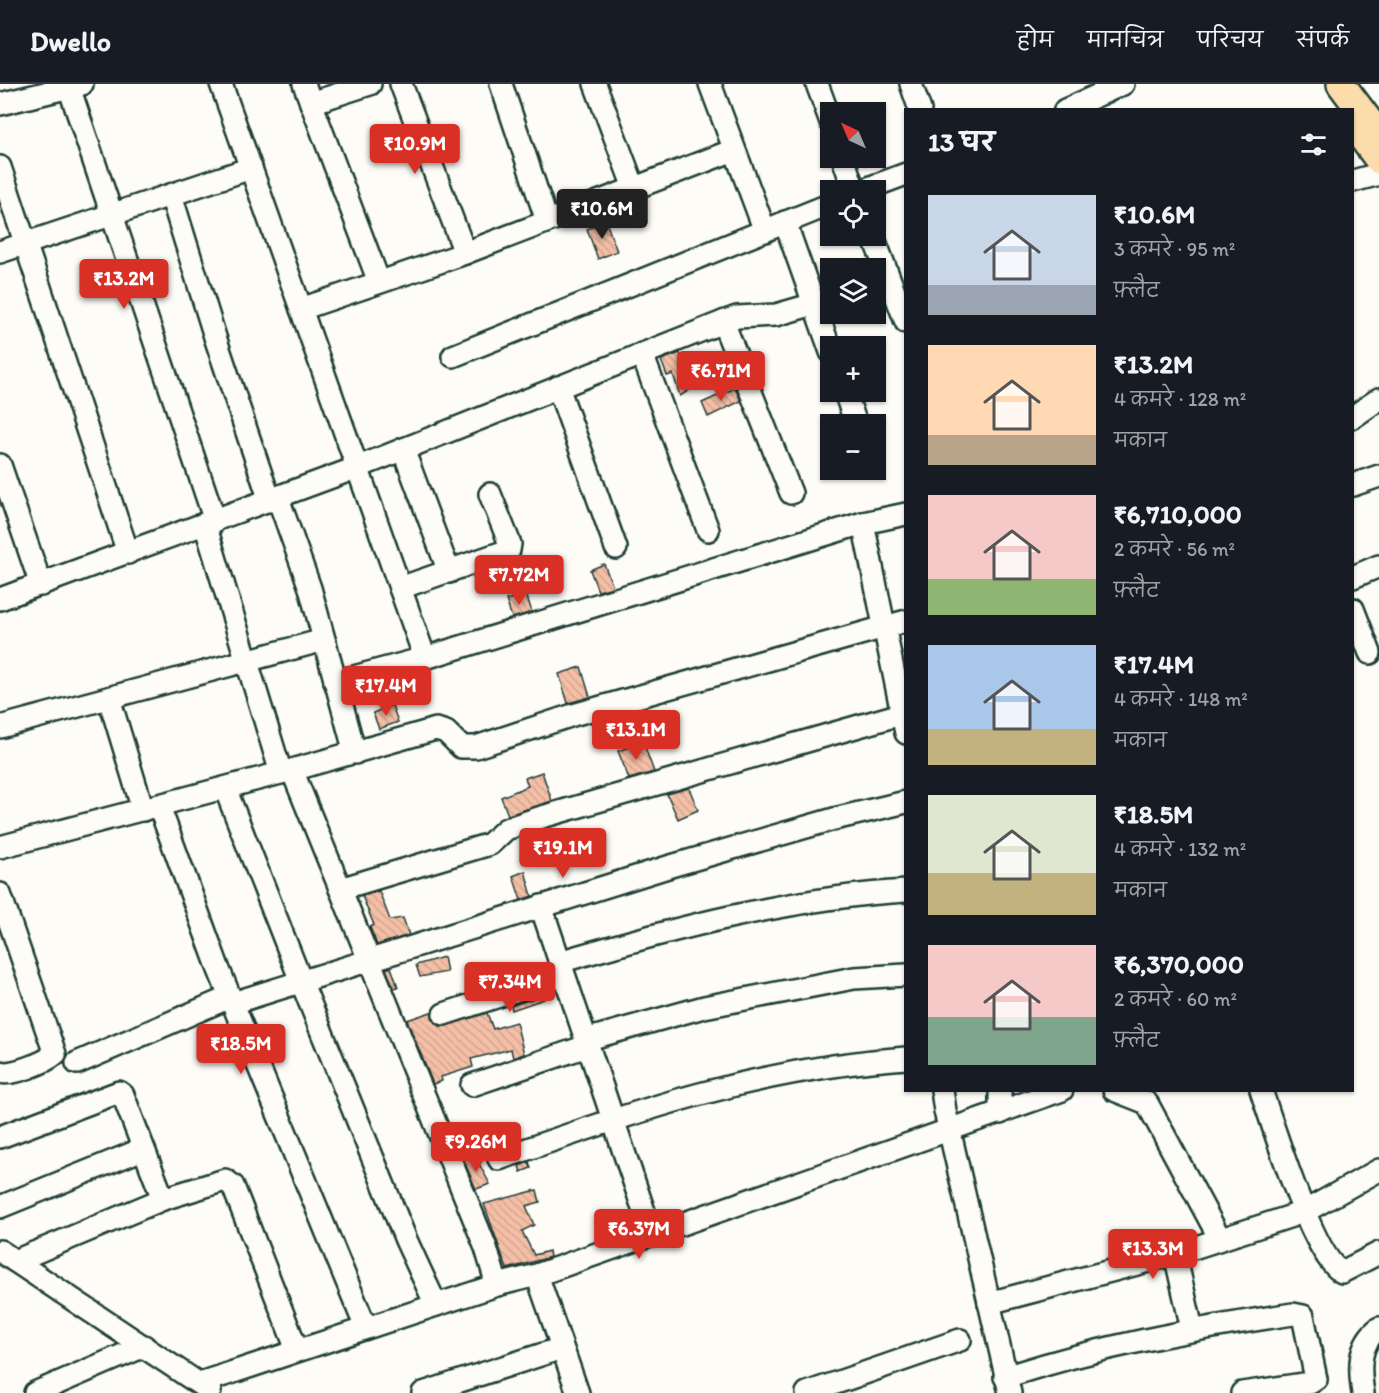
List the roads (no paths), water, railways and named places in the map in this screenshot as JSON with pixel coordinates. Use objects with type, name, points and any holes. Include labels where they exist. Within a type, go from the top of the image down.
[{"type":"main road","points":[[1324,84],[1341,108]]},
{"type":"main road","points":[[1341,84],[1379,135]]},
{"type":"main road","points":[[1354,125],[1379,160]]},
{"type":"street","points":[[221,84],[425,658]]},
{"type":"street","points":[[370,84],[308,94],[379,282]]},
{"type":"street","points":[[401,84],[465,253]]},
{"type":"street","points":[[501,84],[547,222]]},
{"type":"street","points":[[596,84],[634,188]]},
{"type":"street","points":[[710,84],[765,231]]},
{"type":"street","points":[[817,84],[824,102]]},
{"type":"street","points":[[910,84],[919,108]]},
{"type":"street","points":[[1074,108],[1123,84]]},
{"type":"street","points":[[0,104],[73,85],[210,523],[248,659],[286,772],[340,889],[486,1248],[497,1285]]},
{"type":"street","points":[[300,309],[465,253],[735,150]]},
{"type":"street","points":[[0,167],[128,553]]},
{"type":"street","points":[[0,252],[251,168]]},
{"type":"street","points":[[1354,181],[1379,174]]},
{"type":"street","points":[[886,181],[904,175]]},
{"type":"street","points":[[171,195],[215,337],[274,499],[310,588],[355,753]]},
{"type":"street","points":[[453,356],[820,208]]},
{"type":"street","points":[[785,222],[825,336]]},
{"type":"street","points":[[878,246],[901,291],[904,310]]},
{"type":"street","points":[[0,599],[403,450],[723,322],[737,317],[776,315],[814,304]]},
{"type":"street","points":[[723,322],[791,493]]},
{"type":"street","points":[[642,354],[708,531]]},
{"type":"street","points":[[558,387],[616,548]]},
{"type":"street","points":[[1354,416],[1379,399]]},
{"type":"street","points":[[403,450],[449,572]]},
{"type":"street","points":[[0,465],[41,585]]},
{"type":"street","points":[[1354,485],[1379,477]]},
{"type":"street","points":[[399,588],[449,572],[510,548],[490,494]]},
{"type":"street","points":[[335,682],[425,658],[863,523],[904,514]]},
{"type":"street","points":[[340,889],[490,844],[507,829],[542,818],[904,723],[882,627],[863,523]]},
{"type":"street","points":[[1354,577],[1379,566]]},
{"type":"street","points":[[1354,612],[1370,653]]},
{"type":"street","points":[[0,847],[286,772],[436,729],[446,732],[461,747],[476,747],[530,727],[904,622]]},
{"type":"street","points":[[0,727],[324,640]]},
{"type":"street","points":[[109,698],[151,808],[196,912],[366,1328]]},
{"type":"street","points":[[225,788],[406,1240],[436,1305]]},
{"type":"street","points":[[77,1063],[232,1000],[771,837],[904,802]]},
{"type":"street","points":[[444,1014],[561,968],[701,922],[829,900],[904,891]]},
{"type":"street","points":[[0,894],[55,1050],[53,1056],[6,1074],[0,1072]]},
{"type":"street","points":[[541,906],[611,1120],[652,1235]]},
{"type":"street","points":[[472,1085],[586,1043],[704,1007],[854,978],[904,975]]},
{"type":"street","points":[[499,1159],[611,1120],[719,1088],[813,1067],[904,1058]]},
{"type":"street","points":[[0,1137],[119,1092],[123,1095],[163,1199]]},
{"type":"street","points":[[942,1092],[949,1130],[1008,1385],[1106,1347],[1192,1329],[1300,1314],[1305,1319],[1316,1375],[1313,1382],[1242,1393]]},
{"type":"street","points":[[1000,1092],[1000,1113]]},
{"type":"street","points":[[8,1256],[206,1388],[297,1350],[497,1285],[537,1275],[1057,1092]]},
{"type":"street","points":[[1123,1092],[1147,1097],[1219,1238]]},
{"type":"street","points":[[1262,1092],[1304,1212],[1330,1262],[1338,1271],[1354,1267],[1379,1253]]},
{"type":"street","points":[[0,1208],[143,1149]]},
{"type":"street","points":[[989,1303],[1175,1254],[1304,1212],[1379,1170]]},
{"type":"street","points":[[8,1256],[163,1199],[219,1180],[229,1181],[297,1350]]},
{"type":"street","points":[[1175,1254],[1192,1329]]},
{"type":"street","points":[[537,1275],[578,1393]]},
{"type":"street","points":[[1364,1393],[1361,1372],[1364,1344],[1379,1328]]},
{"type":"street","points":[[816,1392],[960,1340]]},
{"type":"street","points":[[34,1393],[144,1346]]},
{"type":"street","points":[[423,1393],[562,1348]]}]
